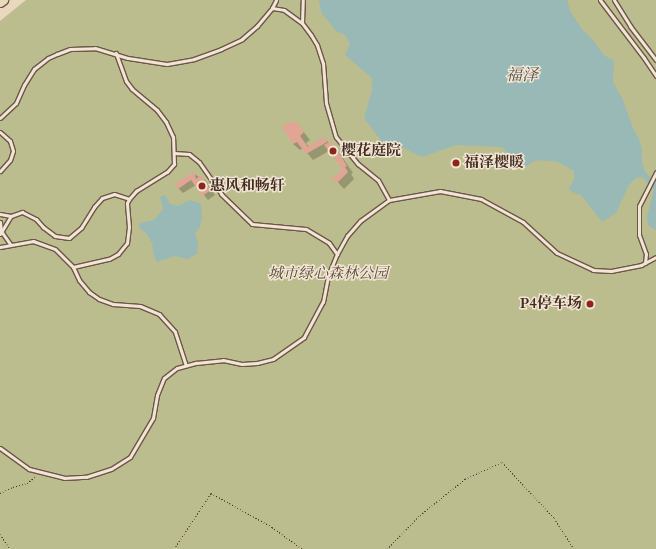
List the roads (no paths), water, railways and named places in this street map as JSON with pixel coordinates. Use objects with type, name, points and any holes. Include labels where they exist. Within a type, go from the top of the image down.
[{"type":"lane","points":[[0,118],[16,103],[24,85],[34,69],[48,58],[70,49],[95,48],[116,53],[128,58],[167,64],[194,59],[242,39],[257,26],[272,8],[276,0]]},
{"type":"lane","points":[[302,23],[303,0]]},
{"type":"lane","points":[[600,0],[656,76]]},
{"type":"lane","points":[[614,0],[630,26],[656,60]]},
{"type":"lane","points":[[272,8],[284,10],[302,23],[314,40],[323,63],[326,102],[336,137],[358,164],[378,180],[389,200]]},
{"type":"lane","points":[[73,267],[109,259],[118,254],[127,243],[129,227],[127,203],[129,199],[136,191],[167,172],[174,164],[173,137],[166,122],[157,110],[132,90],[126,81],[116,53]]},
{"type":"lane","points":[[0,132],[10,141],[13,151],[10,160],[0,172]]},
{"type":"lane","points":[[174,153],[188,154],[199,162],[221,194],[252,224],[306,229],[329,243],[337,254]]},
{"type":"lane","points":[[645,263],[646,254],[639,235],[639,206],[656,172]]},
{"type":"lane","points":[[0,448],[14,459],[39,473],[64,478],[86,477],[111,469],[130,457],[153,418],[157,395],[164,378],[177,368],[186,365],[223,360],[242,364],[258,363],[273,359],[304,337],[323,302],[328,276],[337,254],[347,236],[360,221],[389,200],[440,190],[481,199],[523,222],[557,253],[593,270],[611,271],[645,263],[656,257]]},
{"type":"lane","points":[[0,214],[11,216],[22,212],[36,219],[43,227],[55,236],[69,238],[81,228],[94,207],[102,198],[114,194],[129,199]]},
{"type":"lane","points":[[1,233],[11,216]]},
{"type":"lane","points":[[0,222],[1,233],[10,244]]},
{"type":"lane","points":[[0,247],[33,241],[55,249],[73,267],[79,280],[89,292],[99,299],[113,304],[140,306],[159,314],[175,332],[186,365]]},
{"type":"water","name":"福泽","points":[[319,0],[567,0],[570,11],[582,29],[593,40],[604,55],[614,61],[613,82],[623,100],[633,128],[639,139],[642,149],[642,164],[646,173],[651,178],[656,179],[656,230],[648,225],[647,216],[654,189],[642,177],[636,178],[629,185],[616,213],[602,222],[581,195],[572,192],[569,189],[574,179],[574,171],[558,162],[540,160],[532,162],[522,170],[502,147],[456,145],[425,156],[419,156],[400,146],[390,146],[383,143],[364,118],[372,90],[372,78],[345,55],[350,44],[345,35],[336,31],[321,12]]},
{"type":"water","points":[[165,195],[170,204],[178,206],[190,200],[201,204],[202,217],[200,227],[195,234],[198,242],[197,254],[188,259],[175,256],[157,262],[154,256],[152,243],[146,233],[139,228],[140,223],[154,220],[163,209],[160,197]]},
{"type":"place","name":"樱花庭院","points":[[333,151]]},
{"type":"place","name":"福泽樱暖","points":[[456,163]]},
{"type":"place","name":"惠风和畅轩","points":[[202,186]]},
{"type":"place","name":"P4停车场","points":[[590,304]]},
{"type":"park label","name":"城市绿心森林公园","points":[[328,274]]}]
